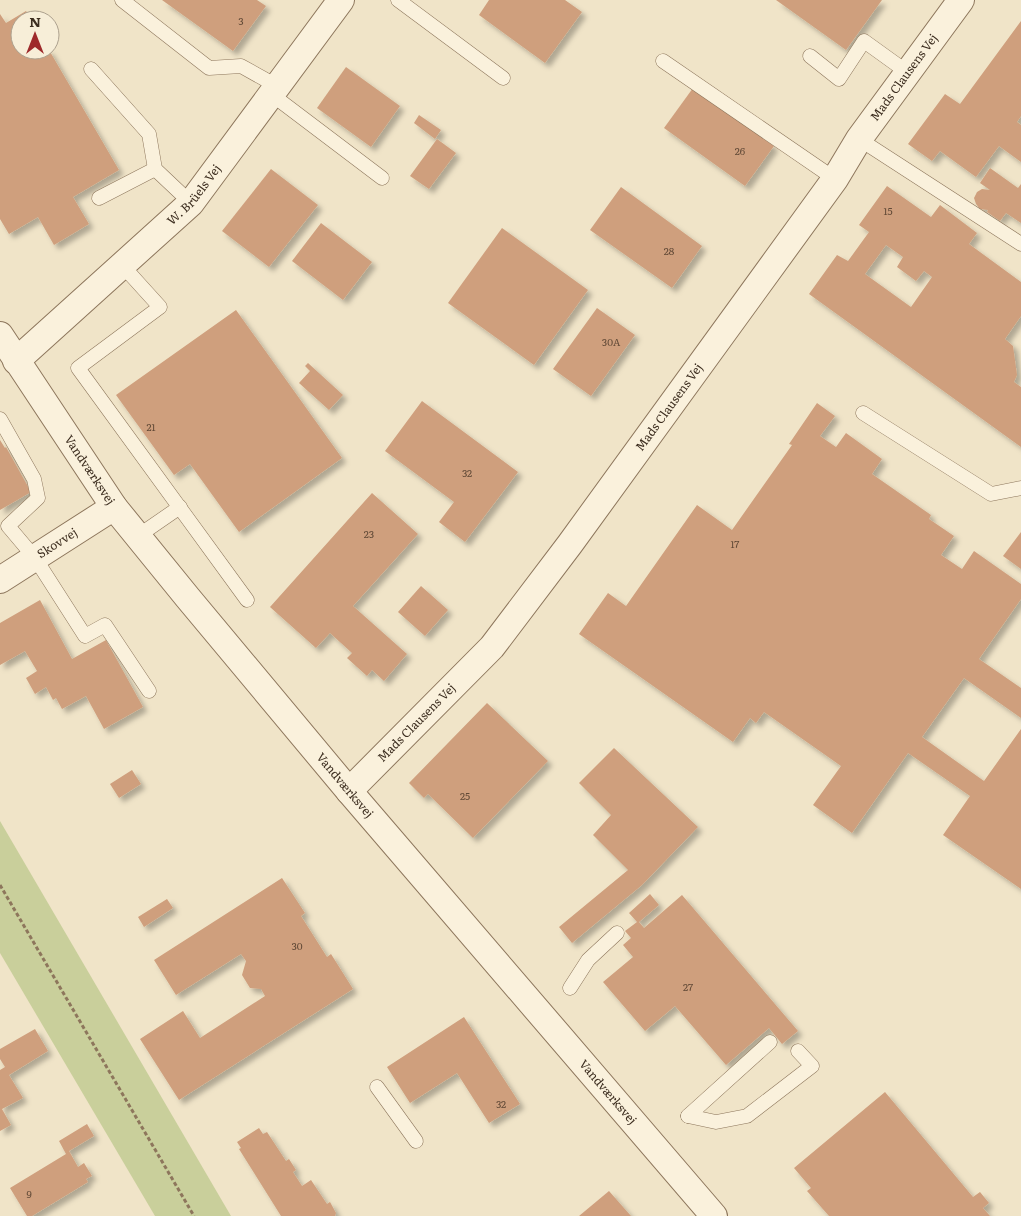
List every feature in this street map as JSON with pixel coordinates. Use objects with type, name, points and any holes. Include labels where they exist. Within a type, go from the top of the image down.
[{"type":"street","name":"W. Brüels Vej","points":[[6,349],[122,265],[191,203],[341,0]]},
{"type":"street","name":"Mads Clausens Vej","points":[[349,791],[492,647],[576,536],[835,179],[859,139],[960,0]]},
{"type":"street","name":"Vandværksvej","points":[[6,349],[114,507],[349,791],[714,1216]]},
{"type":"street","name":"Skovvej","points":[[0,580],[114,507]]},
{"type":"lane","points":[[122,0],[209,68],[241,66],[274,90],[382,178]]},
{"type":"lane","points":[[398,0],[503,78]]},
{"type":"lane","points":[[810,56],[839,79],[864,41],[907,72]]},
{"type":"lane","points":[[663,61],[835,179]]},
{"type":"lane","points":[[92,68],[149,134],[155,169],[191,203]]},
{"type":"lane","points":[[859,139],[1021,244]]},
{"type":"lane","points":[[100,198],[155,169]]},
{"type":"lane","points":[[122,265],[160,306],[78,368],[248,600]]},
{"type":"lane","points":[[863,413],[991,494],[1021,488]]},
{"type":"lane","points":[[0,419],[34,479],[38,498],[8,526],[35,558],[85,636],[105,625],[149,691]]},
{"type":"lane","points":[[138,536],[180,507]]},
{"type":"lane","points":[[570,988],[588,960],[617,933]]},
{"type":"lane","points":[[770,1042],[688,1116],[716,1122],[747,1116],[812,1066],[798,1050]]},
{"type":"lane","points":[[377,1087],[416,1141]]},
{"type":"path","points":[[0,884],[194,1216]]},
{"type":"green space","points":[[0,821],[231,1216],[155,1216],[0,953]]},
{"type":"building","points":[[162,0],[257,0],[266,6],[233,51]]},
{"type":"building","points":[[489,0],[565,0],[582,12],[545,63],[479,15]]},
{"type":"building","points":[[776,0],[882,0],[846,50]]},
{"type":"building","points":[[0,14],[6,23],[10,21],[10,60],[55,60],[119,170],[73,197],[89,224],[54,245],[38,217],[9,234],[0,219]]},
{"type":"building","points":[[1021,21],[1021,116],[1017,122],[1021,125],[1021,162],[999,146],[976,177],[940,151],[932,161],[908,144],[945,94],[960,104]]},
{"type":"building","points":[[346,67],[400,106],[371,147],[317,108]]},
{"type":"building","points":[[693,88],[774,146],[745,186],[664,128]]},
{"type":"building","points":[[419,115],[441,130],[435,139],[414,123]]},
{"type":"building","points":[[437,139],[456,153],[429,189],[410,176]]},
{"type":"building","points":[[990,168],[1018,188],[1021,184],[1021,223],[1006,213],[1000,221],[987,212],[988,210],[980,209],[976,204],[974,198],[977,192],[982,189],[990,190],[980,183]]},
{"type":"building","points":[[271,169],[318,205],[269,267],[222,231]]},
{"type":"building","points":[[887,186],[931,217],[940,205],[977,233],[969,244],[1021,282],[1021,316],[1005,339],[1013,346],[1017,375],[1014,382],[1021,387],[1021,447],[809,294],[837,255],[848,261],[869,232],[859,225]],"holes":[[[886,245],[903,257],[897,267],[916,281],[924,271],[932,277],[911,307],[865,274]]]},
{"type":"building","points":[[621,187],[702,246],[672,288],[590,230]]},
{"type":"building","points":[[321,223],[372,262],[343,300],[292,261]]},
{"type":"building","points":[[502,228],[588,290],[534,365],[448,303]]},
{"type":"building","points":[[597,308],[635,335],[591,396],[553,369]]},
{"type":"building","points":[[236,310],[342,458],[239,532],[190,464],[174,475],[116,395]]},
{"type":"building","points":[[308,363],[343,395],[329,410],[299,383],[310,371],[305,366]]},
{"type":"building","points":[[422,401],[518,472],[465,542],[439,522],[454,502],[385,451]]},
{"type":"building","points":[[817,403],[835,416],[820,436],[836,447],[846,433],[882,459],[872,474],[931,515],[929,519],[954,536],[941,555],[962,569],[974,551],[1021,584],[1021,599],[979,659],[1021,688],[1021,718],[964,678],[922,737],[984,781],[1021,729],[1021,889],[943,835],[970,796],[908,753],[852,833],[813,805],[841,766],[764,712],[756,723],[750,718],[733,742],[579,634],[608,593],[626,606],[697,505],[732,530],[792,445],[789,444]]},
{"type":"building","points":[[0,440],[6,447],[31,492],[0,510]]},
{"type":"building","points":[[372,493],[418,534],[353,606],[407,654],[384,681],[372,670],[367,676],[347,658],[352,653],[330,633],[316,648],[270,607]]},
{"type":"building","points":[[1021,532],[1021,569],[1003,556]]},
{"type":"building","points":[[421,586],[448,610],[425,636],[398,612]]},
{"type":"building","points":[[40,600],[72,659],[106,640],[143,707],[104,729],[86,696],[62,709],[56,698],[53,700],[46,687],[35,694],[26,678],[37,671],[25,651],[0,665],[0,623]]},
{"type":"building","points":[[487,703],[548,761],[473,838],[428,794],[424,798],[409,783]]},
{"type":"building","points":[[614,748],[698,827],[642,885],[572,943],[559,927],[628,870],[593,835],[611,815],[579,783]]},
{"type":"building","points":[[132,770],[141,784],[119,798],[110,784]]},
{"type":"building","points":[[282,878],[305,913],[301,916],[327,957],[331,954],[353,989],[179,1100],[140,1039],[183,1011],[200,1038],[265,996],[261,989],[250,988],[242,975],[246,961],[241,954],[176,995],[154,960]]},
{"type":"building","points":[[650,894],[659,905],[639,922],[644,928],[682,895],[798,1031],[782,1044],[769,1028],[726,1065],[675,1006],[645,1031],[603,982],[633,957],[623,945],[631,938],[625,931],[637,922],[629,913]]},
{"type":"building","points":[[167,899],[173,908],[144,927],[138,917]]},
{"type":"building","points":[[464,1017],[520,1104],[489,1123],[457,1073],[410,1103],[387,1067]]},
{"type":"building","points":[[35,1029],[48,1051],[9,1075],[23,1098],[2,1109],[11,1125],[0,1131],[0,1070],[5,1067],[0,1059],[0,1049]]},
{"type":"building","points":[[885,1092],[973,1197],[980,1192],[989,1203],[983,1208],[990,1216],[829,1216],[807,1191],[811,1188],[794,1168]]},
{"type":"building","points":[[87,1124],[94,1136],[69,1151],[78,1167],[84,1163],[92,1176],[86,1179],[88,1182],[32,1216],[27,1216],[10,1188],[66,1154],[59,1141]]},
{"type":"building","points":[[259,1128],[263,1134],[267,1132],[286,1161],[289,1159],[296,1170],[293,1172],[302,1186],[311,1180],[327,1204],[330,1202],[336,1213],[335,1216],[281,1216],[239,1149],[241,1148],[237,1142]]},
{"type":"building","points":[[609,1191],[631,1216],[579,1216]]}]
